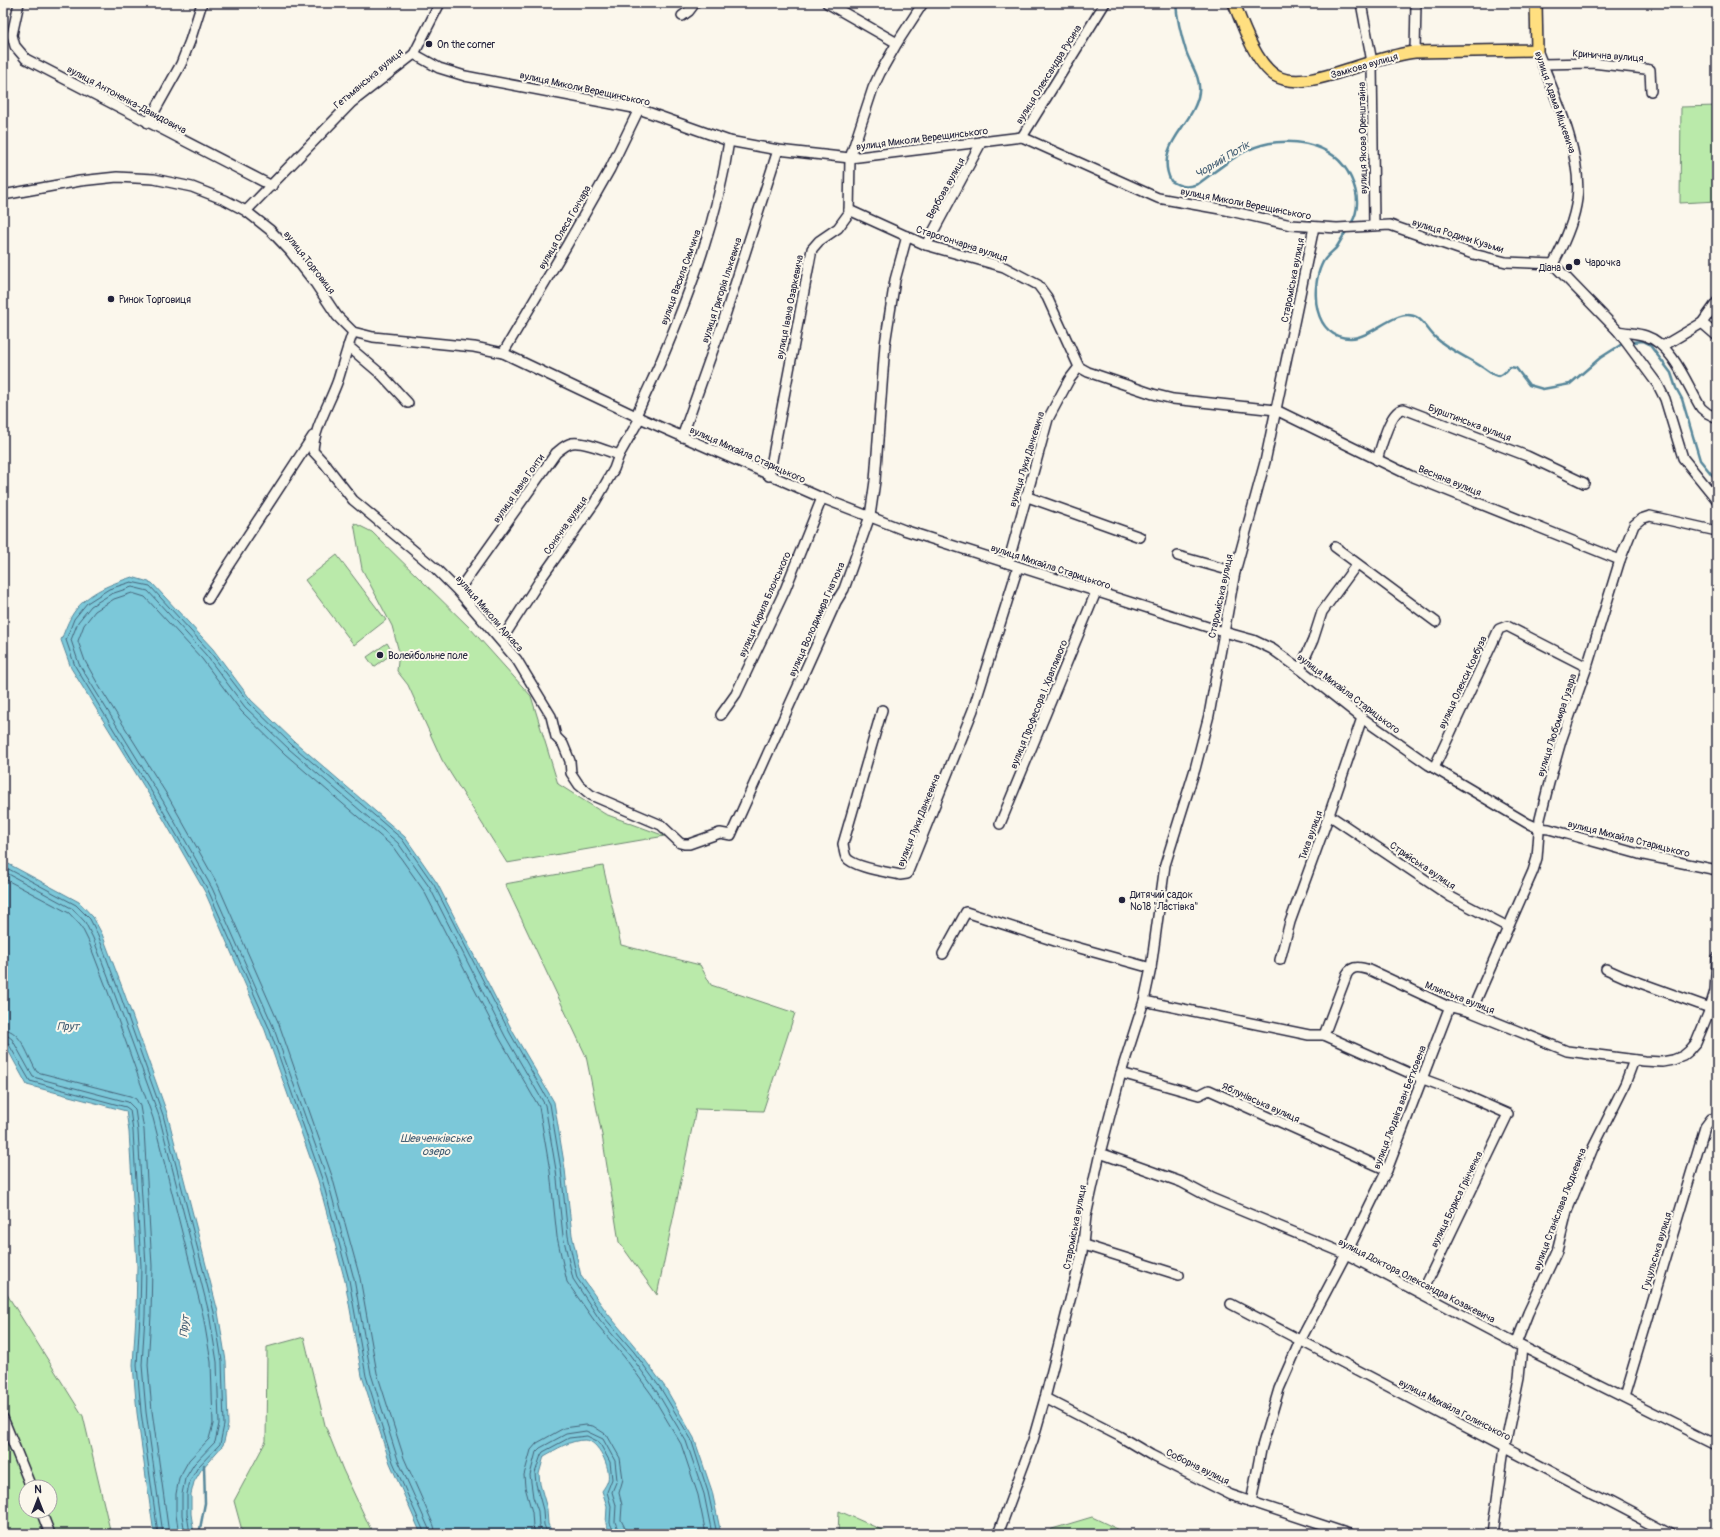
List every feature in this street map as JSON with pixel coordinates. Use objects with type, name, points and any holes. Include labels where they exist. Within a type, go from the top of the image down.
[{"type":"main road","name":"Замкова вулиця","points":[[1234,3],[1260,61],[1276,76],[1288,80],[1303,80],[1332,74],[1398,54],[1415,52],[1537,50]]},
{"type":"main road","name":"вулиця Адама Міцкевича","points":[[1536,3],[1537,50]]},
{"type":"street","name":"вулиця Антоненка-Давидовича","points":[[19,3],[12,35],[15,46],[26,59],[272,186]]},
{"type":"street","points":[[148,123],[181,64],[202,3]]},
{"type":"street","name":"Гетьманська вулиця","points":[[246,211],[272,186],[351,103],[414,54],[440,3]]},
{"type":"street","points":[[682,16],[695,3]]},
{"type":"street","points":[[826,3],[896,43]]},
{"type":"street","name":"вулиця Івана Озаркевича","points":[[769,476],[812,249],[818,241],[838,228],[845,220],[849,210],[850,158],[878,78],[896,43],[923,3]]},
{"type":"street","name":"вулиця Олександра Русина","points":[[1022,137],[1105,3]]},
{"type":"street","name":"вулиця Якова Оренштайна","points":[[1361,3],[1372,62],[1374,225]]},
{"type":"street","points":[[1415,52],[1416,3]]},
{"type":"street","name":"вулиця Адама Міцкевича","points":[[1537,50],[1570,139],[1578,172],[1577,199],[1574,212],[1562,247],[1552,264]]},
{"type":"street","name":"вулиця Миколи Верещинського","points":[[414,54],[439,68],[465,76],[639,109],[729,141],[778,150],[850,158],[1022,137],[1158,198],[1226,210],[1291,225],[1337,228],[1358,226]]},
{"type":"street","name":"Кринична вулиця","points":[[1542,64],[1592,63],[1650,70],[1651,91]]},
{"type":"street","name":"вулиця Олеся Гончара","points":[[503,353],[567,245],[610,168],[639,109]]},
{"type":"street","name":"вулиця Василя Симчича","points":[[638,417],[664,354],[701,256],[717,205],[729,141]]},
{"type":"street","name":"Вербова вулиця","points":[[926,245],[982,141]]},
{"type":"street","name":"вулиця Григорія Ількевича","points":[[682,437],[724,319],[778,150]]},
{"type":"street","name":"вулиця Торговиця","points":[[3,195],[80,181],[117,177],[154,179],[192,188],[225,200],[246,211],[270,230],[290,251],[315,283],[337,316],[353,332]]},
{"type":"street","name":"Старогончарна вулиця","points":[[849,210],[926,245],[1004,267],[1038,285],[1052,307],[1079,367]]},
{"type":"street","name":"вулиця Родини Кузьми","points":[[1358,226],[1390,225],[1473,254],[1506,262],[1552,264]]},
{"type":"street","name":"Староміська вулиця","points":[[998,1534],[1033,1440],[1045,1398],[1084,1245],[1086,1216],[1100,1153],[1121,1074],[1144,1001],[1151,968],[1165,866],[1208,721],[1235,572],[1266,462],[1314,227]]},
{"type":"street","name":"вулиця Володимира Гнатюка","points":[[731,835],[836,602],[844,589],[870,516],[875,481],[885,344],[895,280],[907,236]]},
{"type":"street","points":[[1552,264],[1618,331],[1662,392],[1684,460],[1717,500]]},
{"type":"street","points":[[1663,346],[1702,323],[1717,302]]},
{"type":"street","points":[[1702,323],[1717,336]]},
{"type":"street","points":[[1618,331],[1646,336],[1663,346],[1670,355],[1701,408],[1706,413],[1717,418]]},
{"type":"street","name":"вулиця Михайла Старицького","points":[[353,332],[373,337],[474,347],[503,353],[638,417],[769,476],[904,530],[1260,644],[1276,652],[1300,669],[1362,718],[1434,768],[1527,823],[1538,828],[1549,829],[1639,854],[1717,870]]},
{"type":"street","name":"вулиця Миколи Аркаса","points":[[353,332],[326,411],[315,433],[313,451],[326,464],[353,500],[436,569],[458,591],[517,660],[551,716],[556,737],[563,744],[570,761],[571,773],[578,785],[591,794],[661,825],[680,843],[689,844],[720,833],[731,835]]},
{"type":"street","points":[[348,346],[382,375],[408,403]]},
{"type":"street","points":[[1079,367],[1097,376],[1173,399],[1276,410]]},
{"type":"street","name":"вулиця Луки Данкевича","points":[[1008,563],[1025,496],[1048,419],[1069,380],[1079,367]]},
{"type":"street","name":"Бурштинська вулиця","points":[[1377,460],[1394,415],[1398,410],[1404,409],[1527,456],[1584,483]]},
{"type":"street","name":"Весняна вулиця","points":[[1276,410],[1411,476],[1620,560]]},
{"type":"street","name":"Сонячна вулиця","points":[[500,641],[542,577],[595,502],[614,468],[618,455],[638,417]]},
{"type":"street","points":[[208,599],[315,433]]},
{"type":"street","name":"вулиця Івана Гонти","points":[[458,591],[556,453],[572,443],[582,444],[618,455]]},
{"type":"street","points":[[1025,496],[1140,537]]},
{"type":"street","name":"вулиця Кирила Блонського","points":[[721,715],[736,694],[782,597],[822,498]]},
{"type":"street","name":"вулиця Любомира Гузара","points":[[1471,1012],[1536,863],[1538,828],[1541,812],[1561,741],[1587,667],[1620,560],[1634,525],[1647,516],[1717,531]]},
{"type":"street","points":[[1335,547],[1436,622]]},
{"type":"street","points":[[1178,556],[1235,572]]},
{"type":"street","points":[[1300,669],[1314,640],[1321,614],[1357,564]]},
{"type":"street","name":"вулиця Луки Данкевича","points":[[882,710],[843,844],[844,853],[846,858],[854,864],[900,875],[908,874],[973,710],[1018,567]]},
{"type":"street","name":"вулиця Професора І. Храпливого","points":[[1000,824],[1096,592]]},
{"type":"street","name":"вулиця Олекси Ковбуза","points":[[1434,768],[1499,629],[1507,626],[1587,667]]},
{"type":"street","name":"Тиха вулиця","points":[[1280,960],[1300,895],[1362,718]]},
{"type":"street","name":"Стрийська вулиця","points":[[1329,815],[1451,897],[1508,927]]},
{"type":"street","points":[[943,954],[966,912],[1058,942],[1151,968]]},
{"type":"street","name":"Млинська вулиця","points":[[1324,1035],[1347,974],[1354,968],[1359,967],[1372,971],[1450,1006],[1471,1012],[1567,1051],[1634,1060],[1662,1062],[1673,1060],[1683,1056],[1696,1043],[1715,991],[1717,958]]},
{"type":"street","points":[[1606,969],[1710,1008]]},
{"type":"street","points":[[1144,1001],[1309,1035],[1324,1035],[1423,1079]]},
{"type":"street","name":"вулиця Людвіга ван Бетховена","points":[[1252,1503],[1261,1450],[1279,1389],[1300,1341],[1346,1254],[1387,1170],[1450,1006]]},
{"type":"street","name":"вулиця Станіслава Людкевича","points":[[1492,1534],[1505,1447],[1519,1378],[1519,1345],[1528,1313],[1557,1250],[1567,1212],[1593,1148],[1625,1084],[1634,1060]]},
{"type":"street","name":"Яблунівська вулиця","points":[[1121,1074],[1199,1095],[1209,1090],[1387,1170]]},
{"type":"street","name":"вулиця Бориса Грінченка","points":[[1422,1293],[1508,1114],[1454,1090],[1423,1079]]},
{"type":"street","name":"Гуцульська вулиця","points":[[1624,1397],[1705,1127],[1711,1119],[1717,1118]]},
{"type":"street","name":"вулиця Доктора Олександра Козакевича","points":[[1100,1153],[1181,1182],[1211,1198],[1346,1254],[1519,1345],[1717,1444]]},
{"type":"street","points":[[1084,1245],[1179,1275]]},
{"type":"street","name":"вулиця Михайла Голинського","points":[[1231,1304],[1670,1534]]},
{"type":"street","name":"Соборна вулиця","points":[[1045,1398],[1164,1462],[1232,1495],[1252,1503],[1349,1534]]},
{"type":"street","points":[[3,1418],[28,1479]]},
{"type":"street","points":[[44,1519],[50,1534]]},
{"type":"green space","points":[[1717,106],[1717,201],[1680,203],[1681,107]]},
{"type":"green space","points":[[354,523],[372,532],[470,628],[531,696],[558,784],[605,814],[665,836],[507,863],[442,760],[408,685],[397,671],[399,652],[392,626],[362,569]]},
{"type":"green space","points":[[337,555],[386,620],[354,645],[305,580]]},
{"type":"green space","name":"Волейбольне поле","points":[[387,643],[393,653],[374,667],[367,657]]},
{"type":"green space","points":[[603,866],[621,945],[700,965],[711,985],[795,1013],[763,1111],[696,1109],[657,1295],[619,1242],[602,1135],[586,1056],[505,884]]},
{"type":"green space","points":[[3,1288],[83,1416],[111,1534],[3,1534]]},
{"type":"green space","points":[[304,1337],[325,1425],[343,1470],[373,1534],[243,1534],[234,1501],[266,1441],[267,1347]]},
{"type":"green space","points":[[839,1511],[891,1534],[838,1534]]},
{"type":"green space","points":[[1092,1517],[1128,1534],[1044,1534],[1052,1529]]},
{"type":"water","name":"Шевченківське озеро","points":[[132,577],[152,583],[213,649],[251,700],[295,742],[405,837],[437,883],[513,1032],[554,1102],[565,1169],[572,1235],[581,1276],[608,1314],[637,1349],[665,1387],[694,1438],[712,1491],[721,1534],[611,1534],[606,1524],[607,1506],[602,1491],[608,1480],[608,1469],[599,1449],[590,1441],[579,1440],[569,1443],[544,1456],[539,1474],[540,1484],[547,1509],[548,1524],[553,1534],[421,1534],[390,1463],[362,1376],[345,1281],[318,1180],[265,1030],[205,892],[156,806],[71,668],[61,640],[71,617],[83,602],[97,591]]},
{"type":"water","name":"Прут","points":[[3,861],[79,902],[93,917],[102,934],[167,1113],[218,1312],[226,1361],[228,1425],[223,1445],[201,1470],[194,1482],[191,1494],[191,1514],[194,1534],[154,1534],[137,1413],[133,1365],[137,1266],[129,1132],[126,1111],[27,1085],[3,1041]]},
{"type":"waterway","name":"Чорний Потік","points":[[1176,3],[1182,39],[1197,76],[1199,92],[1196,104],[1171,145],[1167,156],[1167,168],[1171,181],[1178,185],[1184,186],[1198,184],[1235,157],[1262,145],[1276,142],[1306,144],[1320,148],[1333,155],[1343,165],[1351,178],[1357,201],[1356,213],[1351,224]]},
{"type":"waterway","name":"Чорний Потік","points":[[1347,230],[1336,248],[1323,262],[1318,274],[1316,286],[1316,299],[1322,322],[1329,330],[1338,336],[1351,338],[1359,337],[1394,319],[1410,315],[1418,318],[1434,336],[1452,350],[1476,363],[1492,374],[1500,376],[1510,367],[1516,368],[1529,385],[1543,389],[1570,384],[1600,358],[1622,344]]},
{"type":"waterway","name":"Чорний Потік","points":[[1633,342],[1643,341],[1649,344],[1671,373],[1676,388],[1682,399],[1700,460],[1717,481]]},
{"type":"waterway","points":[[199,1534],[205,1503],[204,1465]]},
{"type":"place","name":"On the corner","points":[[429,44]]},
{"type":"place","name":"Чарочка","points":[[1577,262]]},
{"type":"place","name":"Діана","points":[[1569,267]]},
{"type":"place","name":"Ринок Торговиця","points":[[111,299]]},
{"type":"place","name":"Волейбольне поле","points":[[380,655]]},
{"type":"place","name":"Дитячий садок №18 \"Ластівка\"","points":[[1122,900]]}]
